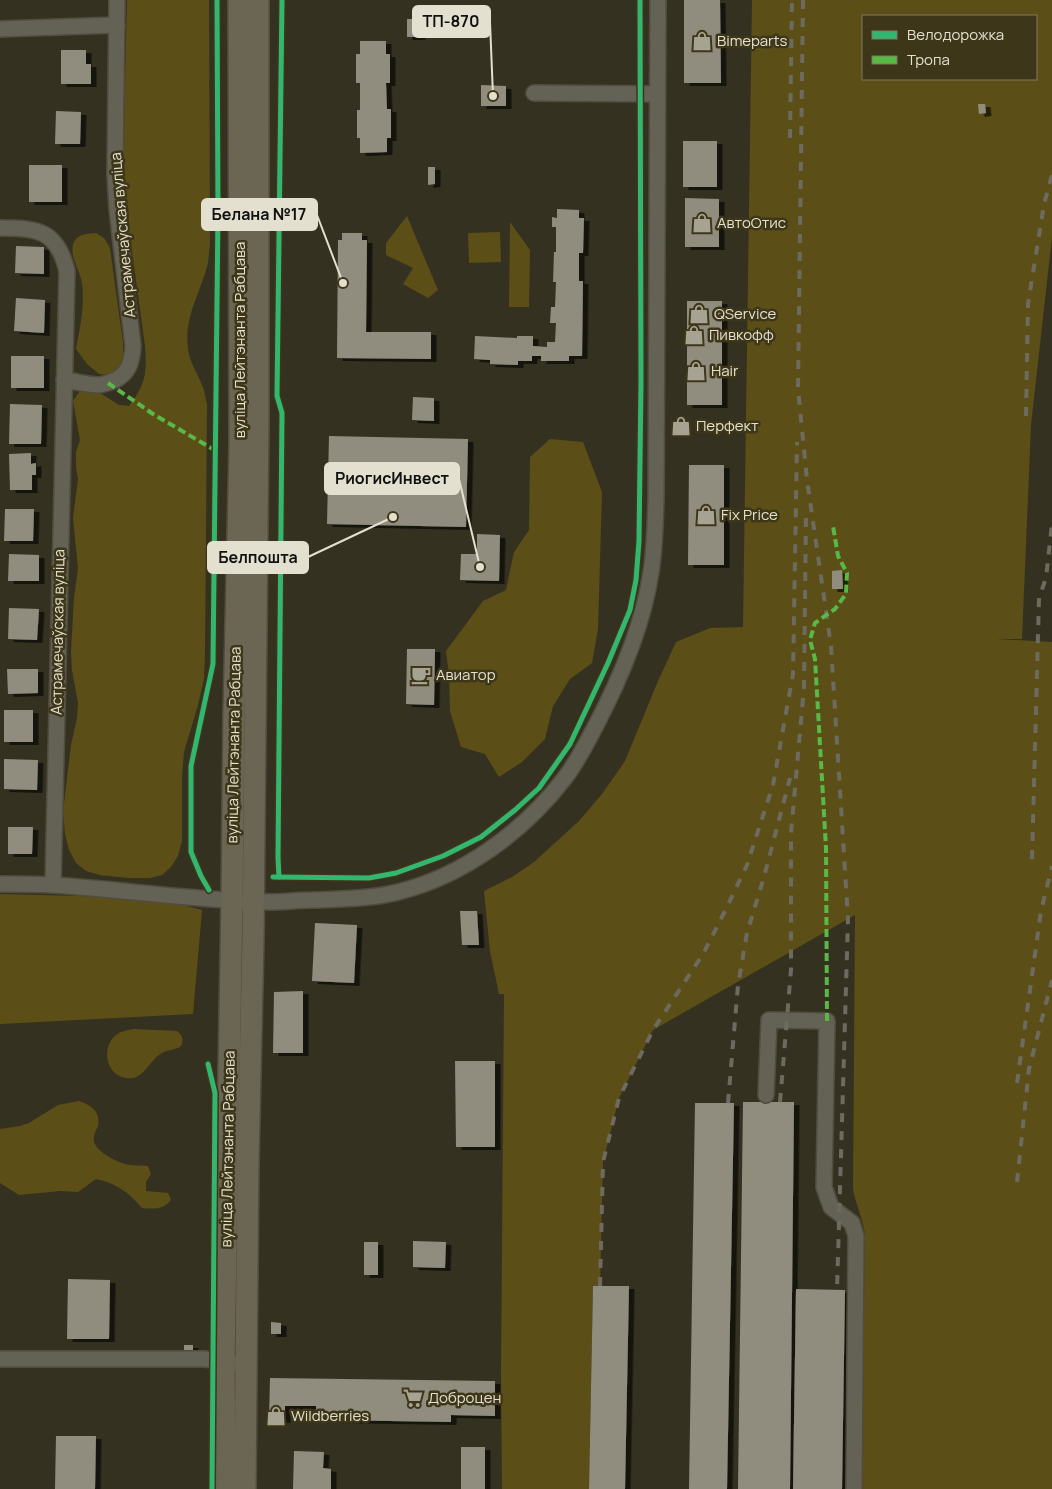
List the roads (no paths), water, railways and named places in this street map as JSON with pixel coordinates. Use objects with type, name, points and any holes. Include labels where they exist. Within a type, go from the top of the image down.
[{"type":"highway","name":"вуліца Лейтэнанта Рабцава","points":[[239,0],[240,446],[234,703],[242,900],[253,940],[245,1367],[245,1489]]},
{"type":"highway","name":"вуліца Лейтэнанта Рабцава","points":[[225,1489],[224,1361],[258,413],[258,0]]},
{"type":"street","name":"Астрамечаўская вуліца","points":[[64,380],[99,385],[108,383],[120,378],[129,368],[132,358],[133,346],[117,209],[115,174],[118,0]]},
{"type":"street","points":[[0,884],[53,885],[273,902],[368,897],[396,892],[420,886],[463,866],[489,850],[540,808],[565,778],[584,749],[599,720],[625,661],[644,608],[651,572],[656,499],[658,0]]},
{"type":"street","points":[[0,29],[117,25]]},
{"type":"street","points":[[534,93],[657,94]]},
{"type":"street","name":"Астрамечаўская вуліца","points":[[0,228],[20,228],[41,232],[49,236],[65,260],[67,271],[53,885]]},
{"type":"street","points":[[766,1095],[769,1020],[827,1021],[824,1187],[831,1207],[852,1224],[856,1236],[854,1489]]},
{"type":"street","points":[[0,1360],[200,1359],[224,1361],[245,1367]]},
{"type":"railway","points":[[790,138],[792,0]]},
{"type":"railway","points":[[803,0],[798,389],[807,480],[831,646],[848,919],[837,1290]]},
{"type":"railway","points":[[1026,416],[1028,304],[1044,204],[1052,175]]},
{"type":"railway","points":[[600,1286],[603,1162],[619,1098],[653,1030],[703,954],[725,911],[747,865],[773,785],[793,674],[797,442]]},
{"type":"railway","points":[[780,1102],[791,970],[791,833],[804,687],[806,513]]},
{"type":"railway","points":[[1032,859],[1039,598],[1046,578],[1052,524]]},
{"type":"railway","points":[[728,1103],[738,985],[747,933],[790,778]]},
{"type":"railway","points":[[1017,1083],[1041,911],[1052,866]]},
{"type":"railway","points":[[1017,1182],[1029,1069],[1052,980]]},
{"type":"place","name":"Bimeparts","points":[[702,41]]},
{"type":"place","name":"ТП-870","points":[[493,96]]},
{"type":"place","name":"АвтоОтис","points":[[702,223]]},
{"type":"place","name":"Белана №17","points":[[343,283]]},
{"type":"place","name":"QService","points":[[699,314]]},
{"type":"place","name":"Пивкофф","points":[[694,335]]},
{"type":"place","name":"Hair","points":[[696,371]]},
{"type":"place","name":"Перфект","points":[[681,426]]},
{"type":"place","name":"Fix Price","points":[[706,515]]},
{"type":"place","name":"Белпошта","points":[[393,517]]},
{"type":"place","name":"РиогисИнвест","points":[[480,567]]},
{"type":"place","name":"Авиатор","points":[[421,675]]},
{"type":"place","name":"Доброцен","points":[[413,1398]]},
{"type":"place","name":"Wildberries","points":[[276,1416]]}]
